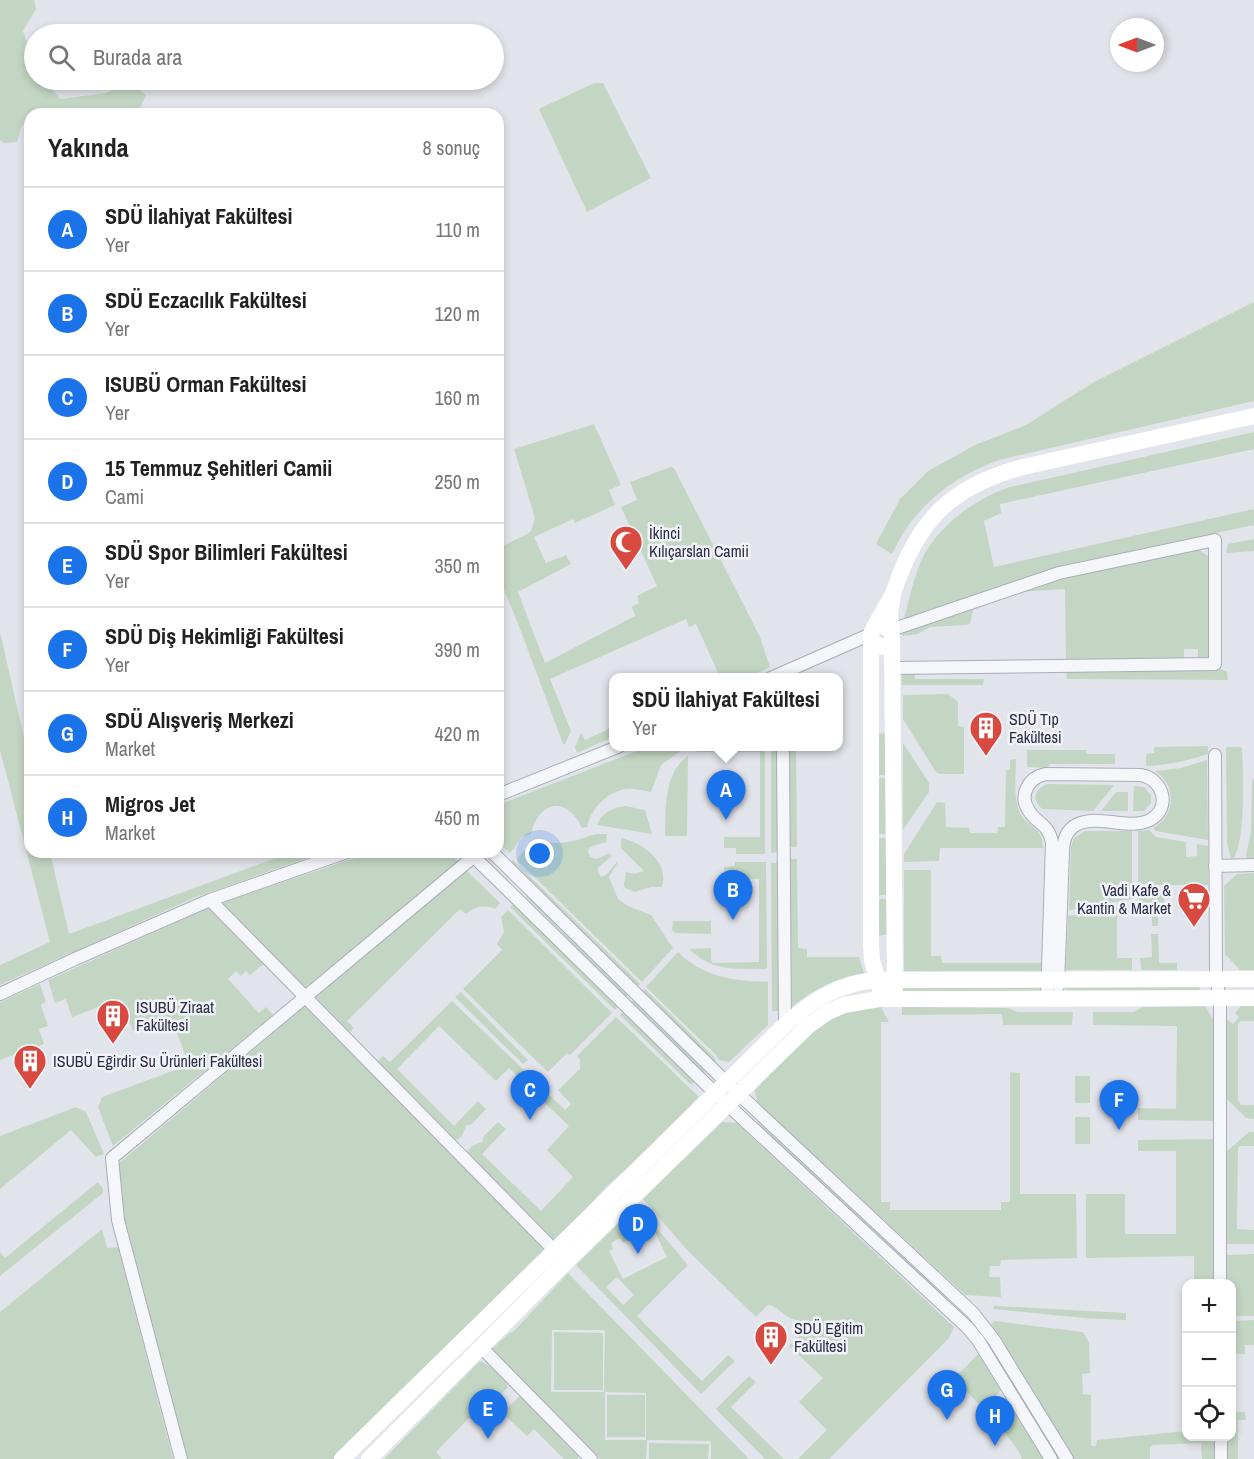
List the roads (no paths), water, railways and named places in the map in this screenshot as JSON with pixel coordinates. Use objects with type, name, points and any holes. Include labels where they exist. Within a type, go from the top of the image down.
[{"type":"street","points":[[890,999],[877,980],[871,945],[871,690],[880,634],[890,615],[893,594],[904,560],[924,527],[952,499],[985,479],[1023,467],[1254,416]]},
{"type":"street","points":[[783,673],[880,634],[1051,575],[1215,540],[1215,664],[893,668]]},
{"type":"street","points":[[880,634],[893,668],[895,980],[890,999]]},
{"type":"street","points":[[871,690],[893,690]]},
{"type":"street","points":[[504,793],[610,751]]},
{"type":"street","points":[[783,751],[784,1025]]},
{"type":"street","points":[[1215,755],[1217,979],[1220,998],[1220,1279]]},
{"type":"street","points":[[1053,979],[1063,854],[1068,833],[1075,826],[1085,822],[1137,823],[1149,820],[1162,807],[1163,795],[1152,779],[1141,775],[1046,774],[1039,775],[1027,786],[1024,801],[1029,812],[1044,824],[1050,834],[1052,847],[1053,999]]},
{"type":"street","points":[[1050,834],[1068,833]]},
{"type":"street","points":[[0,994],[210,900],[330,858]]},
{"type":"street","points":[[180,1459],[118,1220],[111,1160],[469,858]]},
{"type":"street","points":[[478,858],[967,1327],[978,1340],[1051,1459]]},
{"type":"street","points":[[498,858],[726,1094],[979,1319],[1067,1459]]},
{"type":"street","points":[[1215,866],[1254,865]]},
{"type":"street","points":[[210,900],[560,1256]]},
{"type":"street","points":[[871,945],[895,945]]},
{"type":"street","points":[[726,1094],[784,1025],[808,1004],[854,983],[877,980],[1254,979]]},
{"type":"street","points":[[342,1459],[560,1256],[726,1094],[818,1018],[850,1003],[890,999],[1254,998]]},
{"type":"street","points":[[369,1459],[481,1347],[560,1256]]},
{"type":"street","points":[[481,1347],[591,1459]]},
{"type":"street","points":[[1221,1441],[1221,1459]]},
{"type":"place","name":"İkinci Kılıçarslan Camii","points":[[626,571]]},
{"type":"place","name":"SDÜ Tıp Fakültesi","points":[[986,757]]},
{"type":"place","name":"SDÜ İlahiyat Fakültesi","points":[[726,820]]},
{"type":"place","name":"SDÜ Eczacılık Fakültesi","points":[[733,920]]},
{"type":"place","name":"Vadi Kafe & Kantin & Market","points":[[1194,928]]},
{"type":"place","name":"ISUBÜ Ziraat Fakültesi","points":[[113,1045]]},
{"type":"place","name":"ISUBÜ Eğirdir Su Ürünleri Fakültesi","points":[[30,1090]]},
{"type":"place","name":"ISUBÜ Orman Fakültesi","points":[[530,1120]]},
{"type":"place","name":"SDÜ Diş Hekimliği Fakültesi","points":[[1119,1130]]},
{"type":"place","name":"15 Temmuz Şehitleri Camii","points":[[638,1254]]},
{"type":"place","name":"SDÜ Eğitim Fakültesi","points":[[771,1366]]},
{"type":"place","name":"SDÜ Alışveriş Merkezi","points":[[947,1420]]},
{"type":"place","name":"SDÜ Spor Bilimleri Fakültesi","points":[[488,1439]]},
{"type":"place","name":"Migros Jet","points":[[995,1446]]}]
